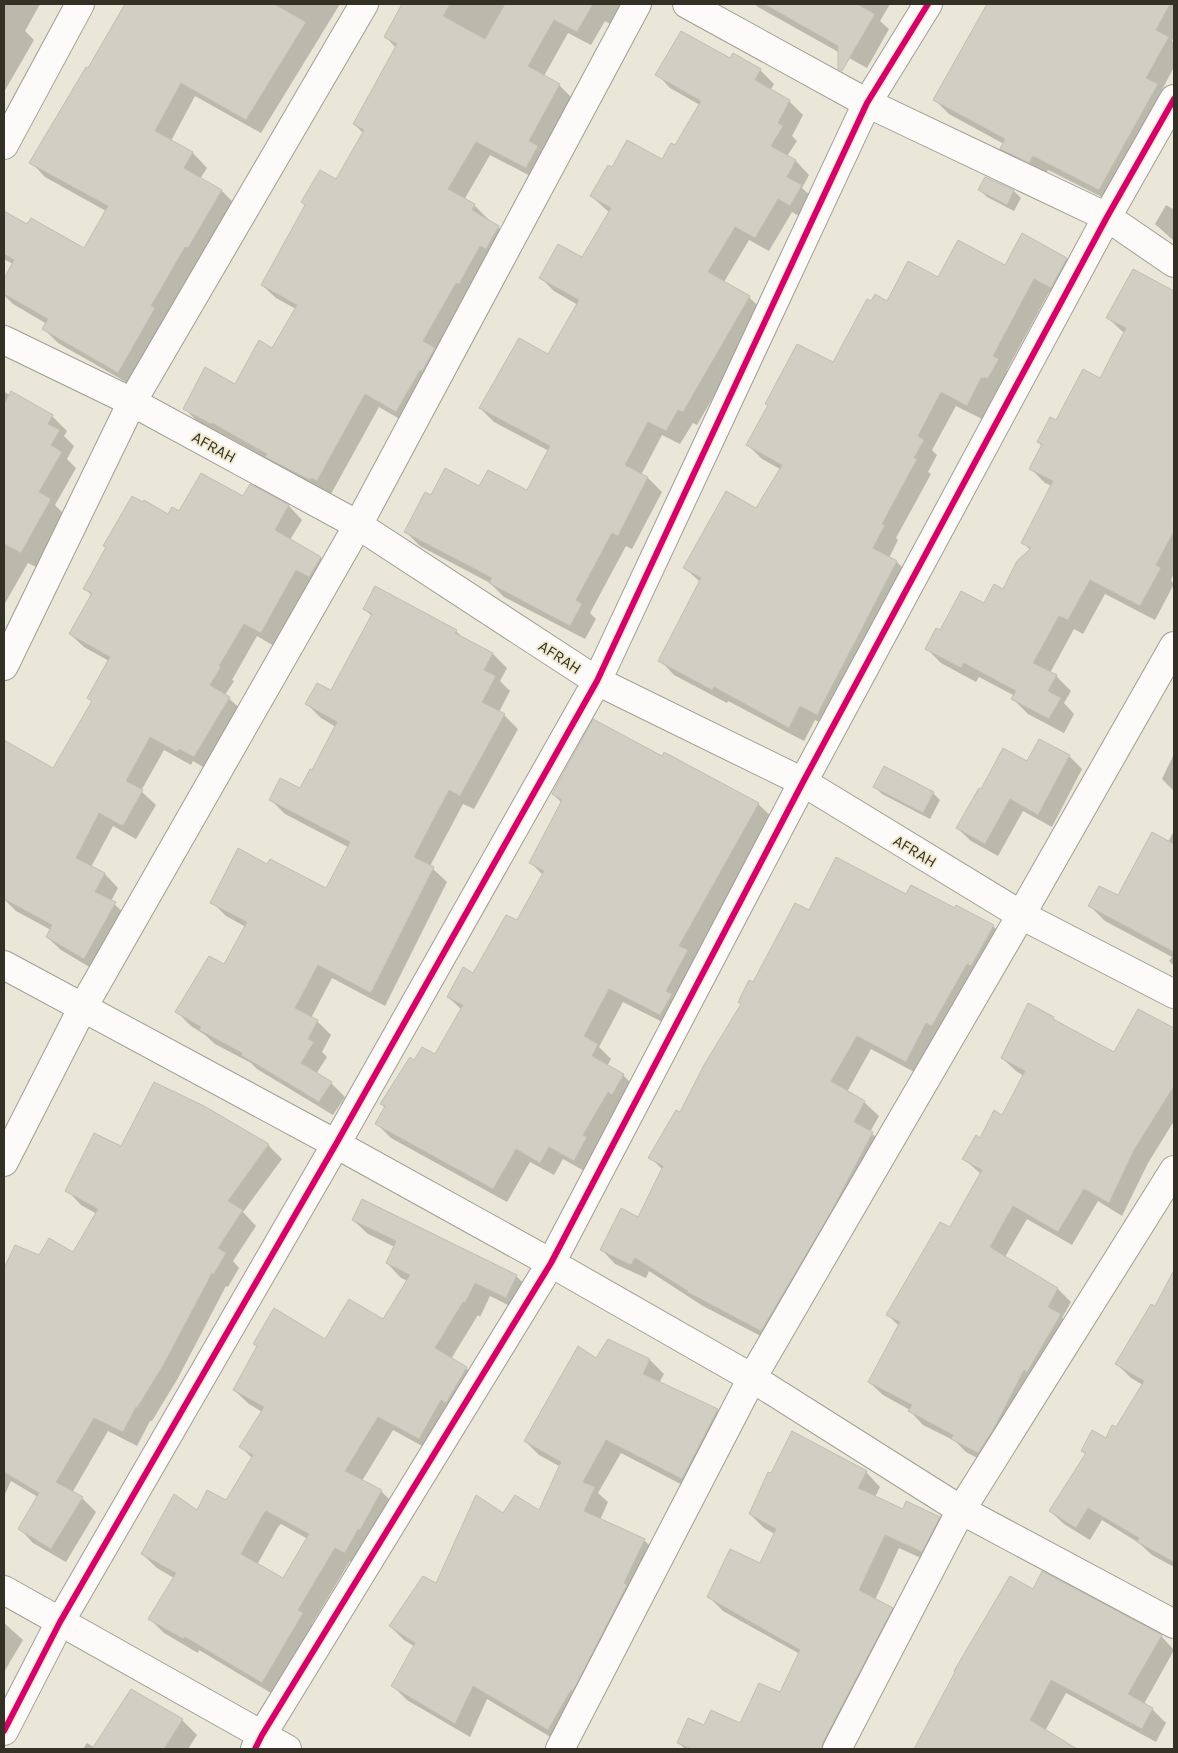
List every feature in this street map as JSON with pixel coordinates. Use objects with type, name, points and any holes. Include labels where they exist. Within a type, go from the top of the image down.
[{"type":"street","points":[[4,144],[80,4]]},
{"type":"street","points":[[4,666],[132,402],[364,4]]},
{"type":"street","points":[[4,1162],[82,1007],[358,525],[637,4]]},
{"type":"street","points":[[687,4],[867,104],[1107,217],[1174,263]]},
{"type":"street","points":[[4,1731],[60,1622],[336,1144],[597,681],[867,104],[928,4]]},
{"type":"street","points":[[259,1742],[551,1264],[803,782],[1107,217],[1174,99]]},
{"type":"street","name":"AFRAH","points":[[4,340],[132,402],[358,525],[597,681],[803,782],[1021,915],[1174,994]]},
{"type":"street","points":[[560,1749],[752,1378],[1021,915],[1174,646]]},
{"type":"street","points":[[4,965],[336,1144],[551,1264],[752,1378],[960,1510],[1174,1624]]},
{"type":"street","points":[[837,1749],[960,1510],[1174,1170]]},
{"type":"street","points":[[4,1590],[259,1742],[287,1749]]},
{"type":"building","points":[[125,4],[274,4],[306,22],[246,120],[181,83],[155,131],[193,152],[184,168],[222,190],[188,248],[185,247],[151,306],[155,308],[118,373],[42,329],[48,319],[4,294],[4,279],[14,260],[4,254],[4,211],[27,224],[31,218],[84,248],[108,206],[29,163]]},
{"type":"building","points":[[402,4],[450,4],[443,16],[485,39],[505,4],[593,4],[577,32],[554,20],[528,66],[560,84],[529,141],[538,146],[526,168],[476,142],[448,189],[475,204],[472,210],[499,226],[486,249],[480,246],[459,284],[456,283],[423,341],[435,348],[422,371],[420,370],[396,412],[365,394],[317,481],[312,478],[310,480],[265,457],[267,454],[212,423],[183,409],[205,367],[235,384],[259,340],[272,348],[297,305],[261,285],[305,205],[301,202],[320,170],[336,179],[364,130],[353,124],[397,44],[384,37]]},
{"type":"building","points":[[764,4],[857,4],[875,14],[842,71],[838,69],[838,46]]},
{"type":"building","points":[[987,4],[1170,4],[1156,30],[1169,37],[1146,78],[1158,84],[1099,190],[1033,156],[1029,163],[1000,149],[1005,139],[933,100]]},
{"type":"building","points":[[681,31],[730,58],[733,53],[761,69],[755,80],[790,100],[778,123],[783,126],[771,146],[796,160],[787,177],[802,185],[790,206],[778,199],[755,238],[735,227],[708,272],[750,296],[683,412],[678,410],[666,431],[648,422],[625,465],[648,477],[618,536],[612,533],[576,600],[582,604],[570,626],[489,583],[492,578],[404,532],[425,492],[431,495],[445,468],[479,486],[488,470],[527,490],[550,446],[479,408],[519,338],[548,354],[579,300],[539,278],[558,244],[582,257],[611,208],[590,196],[608,165],[612,167],[627,140],[662,159],[671,143],[675,145],[701,101],[655,75]]},
{"type":"building","points":[[985,177],[1014,190],[1007,205],[978,190]]},
{"type":"building","points":[[1022,233],[1067,258],[1051,288],[1034,279],[993,356],[999,359],[988,378],[981,378],[967,406],[941,392],[918,436],[924,440],[914,458],[917,459],[882,524],[885,525],[873,548],[897,561],[817,715],[800,706],[789,728],[714,687],[712,690],[658,661],[701,578],[683,568],[726,491],[756,508],[782,465],[746,445],[768,405],[765,404],[797,344],[833,362],[867,299],[871,301],[875,294],[887,301],[908,261],[938,277],[958,240],[1005,265]]},
{"type":"building","points":[[1133,269],[1174,291],[1174,531],[1156,565],[1161,568],[1140,606],[1090,580],[1068,620],[1059,616],[1033,663],[1057,675],[1048,691],[1061,698],[1049,719],[1011,699],[1016,691],[964,663],[961,668],[925,649],[936,628],[940,630],[961,591],[984,603],[994,584],[1003,589],[1017,561],[1031,548],[1021,543],[1053,481],[1029,469],[1042,444],[1037,442],[1050,417],[1056,420],[1083,369],[1100,378],[1126,328],[1106,318]]},
{"type":"building","points":[[11,391],[53,415],[48,424],[60,430],[51,445],[62,452],[39,492],[51,499],[21,553],[4,544],[4,404]]},
{"type":"building","points":[[201,473],[243,496],[250,484],[289,505],[275,530],[321,557],[309,577],[296,570],[261,633],[244,624],[210,685],[230,697],[194,757],[179,749],[177,752],[150,737],[126,781],[143,790],[123,826],[99,813],[76,858],[105,873],[95,892],[116,902],[84,959],[46,937],[52,925],[4,899],[4,740],[53,768],[92,701],[87,698],[110,657],[69,634],[92,593],[83,589],[106,547],[103,546],[132,496],[143,502],[144,500],[168,514],[172,507],[179,511]]},
{"type":"building","points":[[375,586],[457,630],[455,633],[493,653],[484,670],[496,676],[482,702],[505,714],[460,796],[449,790],[414,857],[434,867],[371,993],[318,965],[295,1008],[318,1020],[308,1039],[314,1042],[301,1063],[332,1082],[319,1102],[241,1055],[242,1053],[199,1030],[201,1027],[175,1012],[209,956],[224,964],[247,922],[210,903],[238,848],[267,864],[270,859],[326,888],[350,842],[269,800],[280,778],[300,788],[310,769],[312,770],[337,722],[305,704],[317,683],[331,690],[372,614],[363,609]]},
{"type":"building","points":[[593,719],[662,756],[664,752],[759,803],[679,946],[688,950],[666,991],[672,994],[660,1015],[609,989],[584,1036],[598,1044],[592,1056],[624,1074],[612,1095],[608,1092],[583,1135],[587,1137],[574,1161],[549,1147],[540,1163],[516,1149],[493,1189],[375,1124],[385,1106],[380,1104],[410,1057],[414,1060],[422,1047],[435,1054],[463,1005],[447,997],[463,967],[473,973],[506,915],[517,920],[544,871],[529,863],[562,800],[552,794]]},
{"type":"building","points":[[1039,739],[1070,755],[1038,815],[1010,799],[985,844],[956,828],[979,788],[981,789],[1003,748],[1027,761]]},
{"type":"building","points":[[884,766],[934,792],[923,813],[873,787]]},
{"type":"building","points":[[1152,832],[1174,844],[1174,952],[1088,906],[1099,886],[1118,895]]},
{"type":"building","points":[[836,857],[906,894],[911,885],[955,908],[956,905],[994,925],[971,966],[967,964],[932,1026],[926,1023],[906,1062],[857,1036],[831,1081],[865,1101],[854,1122],[873,1132],[831,1212],[761,1331],[687,1292],[635,1258],[631,1265],[600,1250],[621,1208],[638,1217],[663,1166],[648,1158],[676,1110],[680,1112],[704,1065],[741,1004],[738,1002],[749,980],[753,982],[795,903],[809,910]]},
{"type":"building","points":[[1028,1003],[1054,1017],[1053,1019],[1114,1052],[1138,1009],[1174,1028],[1174,1086],[1134,1150],[1109,1203],[1084,1189],[1058,1232],[1013,1206],[990,1247],[1058,1288],[1048,1307],[1061,1314],[1027,1372],[1024,1370],[993,1430],[978,1453],[951,1439],[953,1435],[908,1411],[912,1405],[868,1382],[900,1322],[886,1315],[940,1222],[950,1227],[982,1170],[962,1159],[976,1135],[980,1138],[994,1110],[1002,1115],[1025,1071],[1001,1058]]},
{"type":"building","points":[[154,1082],[204,1106],[269,1144],[228,1201],[243,1210],[218,1248],[226,1253],[214,1274],[212,1273],[164,1364],[136,1407],[123,1432],[94,1418],[56,1482],[83,1497],[51,1549],[18,1529],[39,1493],[4,1472],[4,1268],[15,1245],[39,1255],[49,1238],[73,1252],[98,1209],[65,1191],[94,1133],[121,1146]]},
{"type":"building","points":[[362,1199],[517,1275],[506,1298],[475,1283],[465,1303],[463,1302],[435,1348],[467,1367],[446,1403],[441,1400],[419,1439],[378,1417],[345,1471],[382,1490],[345,1553],[335,1548],[298,1610],[303,1613],[262,1683],[185,1637],[183,1639],[148,1619],[176,1573],[141,1554],[174,1494],[197,1510],[207,1490],[226,1500],[253,1455],[239,1447],[264,1407],[233,1390],[257,1346],[253,1344],[274,1308],[325,1339],[349,1299],[383,1319],[410,1275],[386,1263],[396,1241],[352,1220]],"holes":[[[266,1511],[309,1534],[283,1578],[241,1554]]]},
{"type":"building","points":[[1174,1270],[1174,1562],[1137,1542],[1139,1538],[1088,1508],[1076,1528],[1049,1511],[1086,1453],[1081,1451],[1092,1430],[1106,1438],[1112,1425],[1116,1427],[1144,1381],[1115,1364],[1151,1304],[1155,1306]]},
{"type":"building","points":[[608,1339],[650,1359],[643,1374],[718,1409],[682,1479],[606,1440],[583,1482],[595,1487],[584,1511],[645,1539],[624,1583],[627,1585],[573,1691],[571,1690],[548,1730],[473,1686],[455,1724],[391,1686],[415,1643],[389,1626],[423,1576],[436,1583],[476,1495],[503,1513],[515,1495],[539,1510],[561,1462],[524,1441],[578,1346],[596,1358]]},
{"type":"building","points":[[792,1431],[867,1471],[858,1488],[903,1509],[906,1501],[940,1517],[922,1552],[885,1535],[859,1590],[893,1608],[821,1749],[692,1749],[677,1743],[688,1718],[704,1725],[711,1710],[740,1723],[759,1683],[780,1692],[800,1650],[707,1597],[730,1549],[760,1563],[776,1529],[749,1514],[768,1472],[771,1473]]},
{"type":"building","points":[[1042,1571],[1162,1635],[1128,1694],[1153,1708],[1142,1729],[1051,1680],[1030,1720],[1077,1749],[914,1749],[954,1671],[1010,1576],[1033,1589]]},
{"type":"building","points":[[131,1689],[183,1719],[164,1749],[92,1749]]},
{"type":"cycle path","points":[[4,1731],[60,1622],[336,1144],[597,681],[867,103],[928,4]]},
{"type":"cycle path","points":[[255,1749],[551,1263],[803,782],[1107,217],[1174,99]]}]
